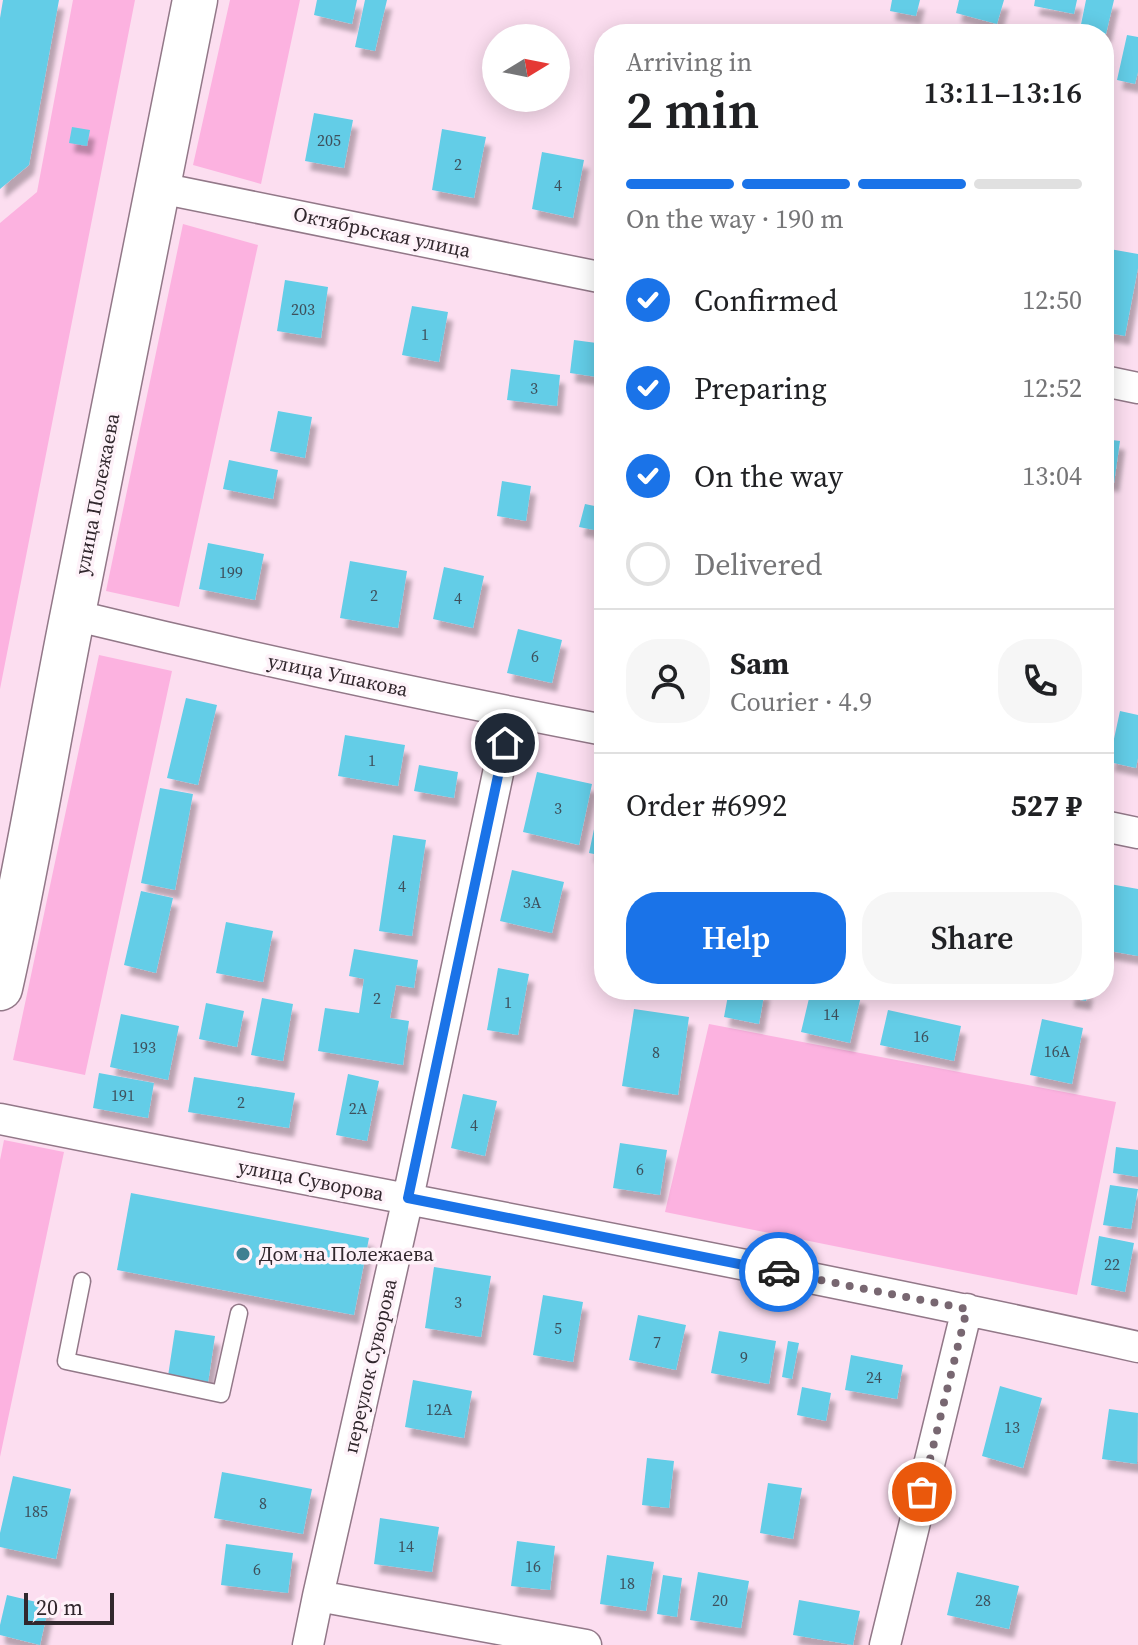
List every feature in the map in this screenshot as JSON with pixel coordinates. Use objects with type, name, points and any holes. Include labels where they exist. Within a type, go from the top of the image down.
[{"type":"main road","name":"улица Полежаева","points":[[0,988],[10,893],[73,615],[195,0]]},
{"type":"street","name":"Октябрьская улица","points":[[160,188],[594,276]]},
{"type":"street","points":[[1114,383],[1138,388]]},
{"type":"street","name":"улица Ушакова","points":[[73,615],[176,640],[594,728]]},
{"type":"street","name":"переулок Суворова","points":[[308,1645],[408,1198],[511,712]]},
{"type":"street","points":[[1114,828],[1138,833]]},
{"type":"street","name":"улица Суворова","points":[[0,1119],[967,1309],[1138,1347]]},
{"type":"street","points":[[885,1645],[967,1309]]},
{"type":"street","points":[[318,1596],[586,1645]]},
{"type":"lane","points":[[82,1281],[66,1361],[221,1394],[239,1313]]},
{"type":"shaded area","points":[[73,0],[135,0],[0,689],[0,223],[37,192]]},
{"type":"shaded area","points":[[230,0],[300,0],[261,184],[193,165]]},
{"type":"shaded area","points":[[183,224],[258,245],[179,607],[106,591]]},
{"type":"shaded area","points":[[99,655],[172,671],[85,1075],[13,1060]]},
{"type":"shaded area","points":[[709,1024],[1116,1102],[1077,1295],[665,1212]]},
{"type":"shaded area","points":[[4,1140],[64,1152],[0,1457],[0,1160]]},
{"type":"building","points":[[3,0],[59,0],[29,165],[0,189],[0,18]]},
{"type":"building","points":[[317,0],[357,0],[352,24],[314,15]]},
{"type":"building","points":[[365,0],[387,0],[375,51],[355,47]]},
{"type":"building","points":[[892,0],[920,0],[916,16],[890,11]]},
{"type":"building","points":[[959,0],[1004,0],[997,24],[956,13]]},
{"type":"building","points":[[1035,0],[1077,0],[1074,14],[1034,6]]},
{"type":"building","points":[[1086,0],[1114,0],[1108,24],[1081,24]]},
{"type":"building","points":[[1127,35],[1138,37],[1135,84],[1117,80]]},
{"type":"building","points":[[314,113],[353,120],[344,168],[305,161]]},
{"type":"building","points":[[72,127],[90,130],[87,146],[69,143]]},
{"type":"building","points":[[442,129],[486,137],[474,198],[432,190]]},
{"type":"building","points":[[542,152],[584,160],[573,218],[532,209]]},
{"type":"building","points":[[1114,250],[1138,254],[1125,336],[1114,334]]},
{"type":"building","points":[[285,280],[328,287],[321,338],[277,331]]},
{"type":"building","points":[[412,306],[448,312],[439,362],[402,355]]},
{"type":"building","points":[[574,340],[594,343],[594,377],[570,373]]},
{"type":"building","points":[[511,369],[560,375],[557,406],[507,400]]},
{"type":"building","points":[[278,411],[312,417],[305,458],[270,451]]},
{"type":"building","points":[[1114,440],[1120,441],[1114,483]]},
{"type":"building","points":[[229,460],[278,470],[273,499],[223,489]]},
{"type":"building","points":[[502,481],[531,486],[526,521],[497,516]]},
{"type":"building","points":[[585,504],[594,506],[594,530],[579,527]]},
{"type":"building","points":[[208,543],[264,554],[255,600],[199,589]]},
{"type":"building","points":[[350,561],[407,571],[398,628],[340,618]]},
{"type":"building","points":[[444,567],[484,576],[473,628],[433,619]]},
{"type":"building","points":[[518,629],[562,640],[552,683],[507,673]]},
{"type":"building","points":[[186,698],[217,705],[198,785],[167,778]]},
{"type":"building","points":[[1120,711],[1138,715],[1136,768],[1114,763],[1114,739]]},
{"type":"building","points":[[345,735],[405,745],[398,786],[338,776]]},
{"type":"building","points":[[419,765],[458,772],[454,798],[414,791]]},
{"type":"building","points":[[537,772],[592,784],[579,845],[523,832]]},
{"type":"building","points":[[160,788],[193,794],[175,890],[141,883]]},
{"type":"building","points":[[594,829],[594,854],[589,853]]},
{"type":"building","points":[[393,835],[426,840],[412,936],[379,931]]},
{"type":"building","points":[[512,870],[564,882],[552,933],[500,921]]},
{"type":"building","points":[[1114,885],[1138,889],[1138,956],[1114,952]]},
{"type":"building","points":[[141,891],[173,898],[156,973],[124,965]]},
{"type":"building","points":[[226,922],[273,931],[263,982],[216,973]]},
{"type":"building","points":[[354,949],[418,960],[414,988],[396,985],[390,1018],[409,1021],[403,1065],[318,1051],[325,1008],[359,1013],[364,979],[349,976]]},
{"type":"building","points":[[498,968],[529,974],[518,1035],[487,1030]]},
{"type":"building","points":[[262,998],[293,1004],[283,1061],[251,1055]]},
{"type":"building","points":[[727,1000],[763,1000],[759,1024],[724,1017]]},
{"type":"building","points":[[809,1000],[860,1000],[850,1043],[801,1032]]},
{"type":"building","points":[[206,1003],[244,1011],[237,1047],[199,1039]]},
{"type":"building","points":[[634,1009],[689,1017],[678,1095],[622,1086]]},
{"type":"building","points":[[888,1010],[961,1026],[954,1061],[880,1045]]},
{"type":"building","points":[[121,1014],[179,1026],[168,1080],[110,1067]]},
{"type":"building","points":[[1042,1019],[1083,1028],[1072,1084],[1030,1075]]},
{"type":"building","points":[[99,1073],[154,1083],[148,1118],[93,1108]]},
{"type":"building","points":[[348,1074],[379,1081],[367,1141],[336,1135]]},
{"type":"building","points":[[194,1077],[295,1093],[289,1128],[188,1112]]},
{"type":"building","points":[[463,1094],[497,1101],[485,1156],[451,1148]]},
{"type":"building","points":[[620,1143],[667,1150],[660,1195],[613,1188]]},
{"type":"building","points":[[1116,1147],[1138,1150],[1138,1177],[1113,1173]]},
{"type":"building","points":[[1110,1185],[1138,1189],[1131,1229],[1103,1225]]},
{"type":"building","name":"Дом на Полежаева","points":[[131,1193],[369,1238],[354,1315],[117,1270]]},
{"type":"building","points":[[1099,1236],[1134,1243],[1125,1292],[1091,1285]]},
{"type":"building","points":[[434,1267],[491,1276],[481,1337],[425,1328]]},
{"type":"building","points":[[543,1295],[583,1302],[573,1362],[533,1355]]},
{"type":"building","points":[[638,1315],[686,1325],[676,1370],[629,1360]]},
{"type":"building","points":[[175,1330],[215,1336],[208,1383],[168,1376]]},
{"type":"building","points":[[719,1331],[776,1341],[769,1384],[711,1373]]},
{"type":"building","points":[[788,1341],[799,1343],[792,1379],[782,1377]]},
{"type":"building","points":[[851,1355],[903,1365],[897,1399],[845,1390]]},
{"type":"building","points":[[413,1380],[472,1391],[464,1438],[405,1427]]},
{"type":"building","points":[[1000,1386],[1042,1398],[1023,1468],[982,1456]]},
{"type":"building","points":[[802,1387],[831,1393],[826,1421],[797,1415]]},
{"type":"building","points":[[1109,1409],[1138,1413],[1137,1464],[1102,1459]]},
{"type":"building","points":[[647,1458],[674,1461],[669,1508],[642,1505]]},
{"type":"building","points":[[222,1472],[312,1489],[303,1534],[214,1518]]},
{"type":"building","points":[[13,1476],[71,1489],[56,1559],[0,1547],[0,1533]]},
{"type":"building","points":[[768,1483],[802,1488],[793,1539],[760,1533]]},
{"type":"building","points":[[380,1518],[439,1527],[432,1572],[374,1564]]},
{"type":"building","points":[[517,1541],[555,1546],[550,1590],[511,1586]]},
{"type":"building","points":[[226,1544],[293,1553],[288,1593],[221,1585]]},
{"type":"building","points":[[607,1555],[654,1562],[646,1611],[600,1604]]},
{"type":"building","points":[[698,1572],[749,1581],[741,1628],[690,1620]]},
{"type":"building","points":[[957,1572],[1019,1586],[1009,1629],[947,1615]]},
{"type":"building","points":[[663,1575],[682,1578],[677,1617],[657,1614]]},
{"type":"building","points":[[7,1595],[49,1605],[40,1645],[0,1635]]},
{"type":"building","points":[[799,1600],[860,1611],[853,1645],[793,1635]]},
{"type":"way so far","points":[[779,1272],[967,1309],[922,1492]]},
{"type":"place","name":"Дом на Полежаева","points":[[243,1254]]},
{"type":"route","points":[[505,743],[408,1198],[779,1272]]}]
